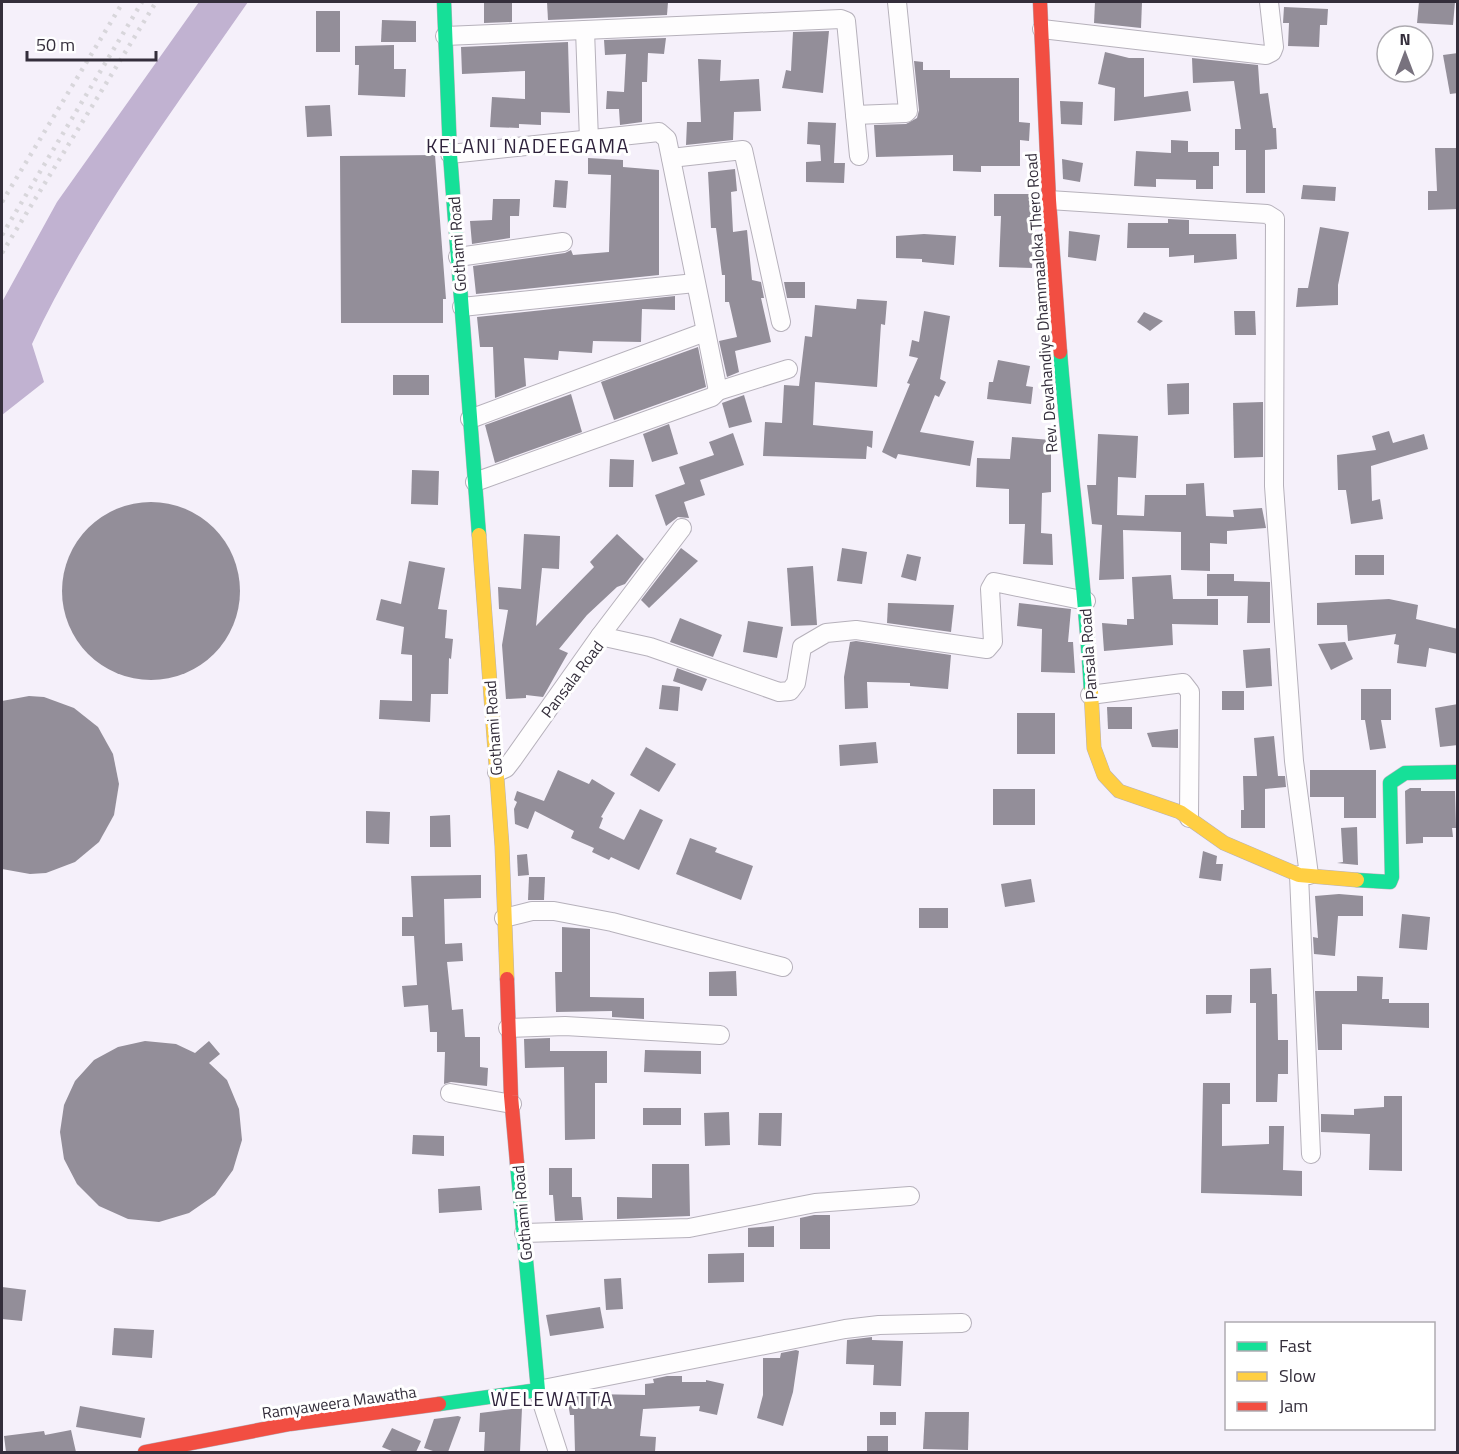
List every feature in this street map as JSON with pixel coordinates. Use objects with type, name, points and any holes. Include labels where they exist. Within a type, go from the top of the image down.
[{"type":"street","name":"Gothami Road","points":[[444,2],[450,154],[496,772],[512,1104],[538,1390],[558,1452]]},
{"type":"street","points":[[855,115],[908,111],[897,2]]},
{"type":"street","name":"Rev. Devahandiye Dhammaaloka Thero Road","points":[[1040,2],[1049,200],[1067,445],[1086,601]]},
{"type":"street","points":[[1042,29],[1266,55],[1272,52],[1274,47],[1269,2]]},
{"type":"street","points":[[445,36],[841,19],[846,21],[859,156]]},
{"type":"street","points":[[585,30],[589,140]]},
{"type":"street","points":[[450,154],[659,132],[667,139],[718,391]]},
{"type":"street","points":[[671,158],[743,150],[782,322]]},
{"type":"street","points":[[1049,200],[1267,214],[1275,219],[1274,486],[1304,875],[1311,1154]]},
{"type":"street","points":[[458,257],[563,242]]},
{"type":"street","points":[[462,307],[695,282]]},
{"type":"street","points":[[470,420],[705,332]]},
{"type":"street","points":[[475,482],[712,397],[718,391],[788,369]]},
{"type":"street","points":[[600,636],[682,528]]},
{"type":"street","name":"Pansala Road","points":[[496,772],[506,768],[513,759],[600,636],[650,647],[779,692],[790,691],[796,683],[802,647],[826,633],[856,630],[987,649],[993,642],[990,589],[994,582],[1086,601],[1094,748],[1104,775],[1119,791],[1180,812],[1224,843],[1304,875],[1390,882],[1390,783],[1405,773],[1458,772]]},
{"type":"street","points":[[1090,694],[1183,683],[1188,686],[1190,692],[1189,818]]},
{"type":"street","points":[[504,918],[532,911],[554,911],[612,922],[783,967]]},
{"type":"street","points":[[508,1028],[565,1026],[720,1035]]},
{"type":"street","points":[[450,1093],[512,1104]]},
{"type":"street","points":[[524,1233],[689,1228],[815,1203],[910,1196]]},
{"type":"street","points":[[538,1390],[845,1329],[879,1325],[962,1323]]},
{"type":"street","name":"Ramyaweera Mawatha","points":[[145,1452],[290,1424],[538,1390]]},
{"type":"shaded area","points":[[199,2],[248,2],[105,211],[55,299],[32,344],[44,382],[2,415],[2,302],[57,202]]},
{"type":"building","points":[[484,2],[512,2],[512,22],[484,23]]},
{"type":"building","points":[[547,2],[668,2],[667,15],[548,20]]},
{"type":"building","points":[[1095,2],[1142,2],[1141,28],[1094,23]]},
{"type":"building","points":[[1419,2],[1455,2],[1453,25],[1417,23]]},
{"type":"building","points":[[1284,7],[1328,9],[1327,25],[1320,25],[1319,47],[1288,46],[1289,23],[1283,23]]},
{"type":"building","points":[[316,11],[340,11],[340,52],[316,52]]},
{"type":"building","points":[[382,20],[416,21],[416,42],[381,42]]},
{"type":"building","points":[[829,31],[823,93],[782,88],[786,70],[791,71],[793,32]]},
{"type":"building","points":[[666,38],[664,54],[648,53],[647,82],[642,82],[642,122],[620,125],[619,109],[606,109],[607,91],[624,92],[626,54],[605,55],[604,40]]},
{"type":"building","points":[[568,42],[570,113],[541,112],[541,125],[519,124],[519,128],[490,127],[492,97],[525,99],[525,71],[462,74],[461,47]]},
{"type":"building","points":[[394,45],[394,69],[406,69],[405,97],[358,95],[359,65],[355,65],[355,46]]},
{"type":"building","points":[[1105,52],[1129,58],[1144,58],[1144,97],[1188,91],[1191,111],[1114,121],[1115,88],[1098,84]]},
{"type":"building","points":[[1458,53],[1458,93],[1450,94],[1443,55]]},
{"type":"building","points":[[1192,58],[1258,65],[1260,94],[1268,93],[1273,128],[1276,128],[1277,149],[1265,150],[1265,193],[1246,193],[1246,150],[1235,150],[1235,129],[1241,129],[1234,81],[1193,83]]},
{"type":"building","points":[[698,59],[721,60],[720,81],[759,79],[761,111],[734,112],[733,140],[686,145],[687,122],[701,122]]},
{"type":"building","points":[[914,61],[923,62],[923,70],[950,70],[950,78],[1019,78],[1019,122],[1030,123],[1029,141],[1020,140],[1020,166],[981,166],[981,172],[953,171],[953,155],[876,157],[874,125],[906,124],[917,118],[919,110]]},
{"type":"building","points":[[1060,101],[1083,102],[1082,125],[1061,124]]},
{"type":"building","points":[[330,105],[332,136],[307,137],[305,106]]},
{"type":"building","points":[[808,122],[836,123],[834,163],[845,163],[844,183],[806,182],[806,162],[821,161],[820,145],[807,144]]},
{"type":"building","points":[[1171,140],[1188,141],[1188,152],[1219,152],[1219,166],[1213,166],[1213,189],[1196,189],[1196,180],[1156,179],[1156,187],[1134,186],[1136,151],[1171,153]]},
{"type":"building","points":[[1435,148],[1458,148],[1458,209],[1428,210],[1428,191],[1437,191]]},
{"type":"building","points":[[435,155],[446,299],[443,299],[443,323],[341,323],[340,156]]},
{"type":"building","points":[[588,158],[623,160],[623,167],[659,170],[659,275],[476,294],[473,266],[565,253],[571,250],[573,255],[609,252],[611,175],[588,174]]},
{"type":"building","points":[[1062,159],[1083,163],[1080,182],[1063,179]]},
{"type":"building","points":[[735,169],[737,191],[731,192],[733,232],[747,230],[752,280],[761,282],[764,298],[761,298],[771,342],[735,351],[739,372],[727,377],[719,341],[737,337],[729,302],[725,302],[725,275],[722,275],[716,228],[711,228],[708,172]]},
{"type":"building","points":[[555,180],[568,181],[566,208],[553,207]]},
{"type":"building","points":[[1303,185],[1336,187],[1335,201],[1301,199]]},
{"type":"building","points":[[994,194],[1034,194],[1032,268],[999,267],[1001,216],[994,216]]},
{"type":"building","points":[[493,199],[520,199],[519,216],[510,216],[510,238],[472,244],[470,221],[492,220]]},
{"type":"building","points":[[1168,219],[1189,220],[1189,234],[1236,234],[1237,259],[1194,263],[1194,255],[1169,257],[1169,248],[1127,248],[1128,223],[1168,223]]},
{"type":"building","points":[[1320,227],[1349,232],[1338,285],[1338,305],[1296,307],[1298,288],[1308,288]]},
{"type":"building","points":[[1069,231],[1100,235],[1096,261],[1068,257]]},
{"type":"building","points":[[924,234],[956,236],[954,265],[922,262],[922,259],[896,258],[896,236]]},
{"type":"building","points":[[784,282],[805,282],[805,298],[787,298]]},
{"type":"building","points":[[675,296],[675,310],[642,309],[641,342],[593,341],[592,353],[559,351],[558,360],[524,358],[526,386],[495,398],[493,347],[480,347],[477,317]]},
{"type":"building","points":[[857,299],[887,301],[885,325],[881,324],[877,387],[815,382],[813,425],[873,431],[872,448],[867,446],[866,459],[763,456],[765,422],[782,423],[784,385],[799,386],[805,336],[812,337],[815,305],[856,309]]},
{"type":"building","points":[[924,311],[950,316],[940,379],[946,382],[939,397],[935,395],[920,432],[974,441],[970,466],[898,454],[896,459],[882,452],[910,384],[907,383],[918,358],[909,356],[912,340],[919,342]]},
{"type":"building","points":[[1234,311],[1255,311],[1256,335],[1235,335]]},
{"type":"building","points":[[1144,312],[1163,321],[1150,331],[1137,322]]},
{"type":"building","points":[[698,347],[706,387],[614,420],[601,382]]},
{"type":"building","points":[[998,360],[1030,366],[1026,386],[1033,387],[1031,404],[987,399],[989,382],[993,382]]},
{"type":"building","points":[[393,375],[429,375],[429,395],[393,395]]},
{"type":"building","points":[[1189,383],[1189,414],[1168,415],[1167,384]]},
{"type":"building","points":[[571,394],[582,432],[495,463],[485,425]]},
{"type":"building","points":[[744,395],[752,422],[729,428],[722,403]]},
{"type":"building","points":[[1263,402],[1263,457],[1234,458],[1233,403]]},
{"type":"building","points":[[669,424],[678,454],[652,462],[643,434]]},
{"type":"building","points":[[1389,431],[1393,443],[1424,434],[1428,449],[1371,466],[1372,501],[1380,499],[1383,519],[1351,524],[1346,490],[1338,490],[1337,455],[1376,450],[1372,436]]},
{"type":"building","points":[[733,433],[744,465],[700,480],[705,495],[684,502],[689,518],[678,517],[666,526],[655,495],[685,484],[679,467],[714,455],[709,442]]},
{"type":"building","points":[[1098,434],[1138,436],[1136,478],[1118,477],[1117,515],[1144,516],[1145,495],[1186,495],[1186,484],[1204,483],[1206,516],[1234,517],[1233,510],[1262,508],[1266,528],[1227,531],[1227,544],[1210,543],[1210,571],[1181,570],[1181,532],[1123,530],[1124,579],[1099,580],[1102,525],[1092,524],[1087,485],[1096,485]]},
{"type":"building","points":[[1012,437],[1051,440],[1051,492],[1042,493],[1041,533],[1052,534],[1053,565],[1023,564],[1025,524],[1009,524],[1009,489],[976,487],[977,458],[1010,459]]},
{"type":"building","points":[[610,459],[634,460],[633,487],[609,487]]},
{"type":"building","points":[[412,470],[439,471],[438,505],[411,504]]},
{"type":"building","points":[[151,502],[185,509],[214,528],[233,557],[240,591],[233,625],[214,654],[185,673],[151,680],[117,673],[88,654],[69,625],[62,591],[69,557],[88,528],[117,509]]},
{"type":"building","points":[[524,534],[560,536],[559,569],[542,568],[536,626],[594,567],[590,562],[617,534],[644,559],[625,584],[617,587],[587,615],[559,649],[568,653],[543,697],[526,695],[526,698],[506,699],[502,645],[508,610],[499,609],[498,587],[521,589]]},
{"type":"building","points":[[681,548],[698,561],[649,608],[641,600]]},
{"type":"building","points":[[842,548],[867,552],[862,584],[837,581]]},
{"type":"building","points":[[907,554],[921,557],[916,581],[901,577]]},
{"type":"building","points":[[1355,555],[1384,555],[1384,575],[1355,575]]},
{"type":"building","points":[[409,561],[445,568],[438,609],[447,610],[445,638],[453,639],[451,659],[449,658],[448,694],[431,694],[430,722],[379,719],[380,700],[412,701],[412,655],[401,654],[404,627],[376,620],[381,599],[401,604]]},
{"type":"building","points":[[813,566],[817,625],[791,626],[787,568]]},
{"type":"building","points":[[1207,574],[1234,574],[1234,581],[1270,582],[1270,623],[1247,623],[1248,596],[1207,596]]},
{"type":"building","points":[[1171,575],[1173,599],[1218,599],[1218,625],[1172,624],[1173,645],[1104,651],[1102,623],[1127,625],[1127,619],[1134,619],[1132,577]]},
{"type":"building","points":[[1389,599],[1418,605],[1416,619],[1458,629],[1458,654],[1429,648],[1426,667],[1397,663],[1399,645],[1394,644],[1396,634],[1348,641],[1347,625],[1317,625],[1317,603]]},
{"type":"building","points":[[888,603],[954,605],[951,632],[887,623]]},
{"type":"building","points":[[1019,603],[1071,609],[1068,642],[1073,642],[1075,673],[1041,672],[1042,629],[1017,626]]},
{"type":"building","points":[[680,618],[722,635],[713,657],[670,642]]},
{"type":"building","points":[[748,621],[783,627],[777,658],[743,652]]},
{"type":"building","points":[[850,642],[951,655],[948,689],[910,686],[910,683],[867,682],[868,708],[845,709],[844,677]]},
{"type":"building","points":[[1345,642],[1353,659],[1331,670],[1318,644]]},
{"type":"building","points":[[1270,648],[1272,686],[1246,688],[1243,650]]},
{"type":"building","points":[[677,668],[707,679],[702,691],[673,681]]},
{"type":"building","points":[[662,685],[680,687],[678,711],[659,709]]},
{"type":"building","points":[[1361,689],[1391,689],[1391,720],[1381,720],[1386,748],[1370,750],[1365,720],[1361,720]]},
{"type":"building","points":[[1222,691],[1244,691],[1244,710],[1222,710]]},
{"type":"building","points":[[29,696],[44,697],[74,708],[98,727],[113,754],[119,784],[114,815],[99,842],[75,862],[46,873],[30,874],[2,869],[2,701]]},
{"type":"building","points":[[1458,704],[1458,745],[1440,747],[1435,708]]},
{"type":"building","points":[[1107,707],[1132,707],[1132,729],[1108,729]]},
{"type":"building","points":[[1017,713],[1055,713],[1055,754],[1017,754]]},
{"type":"building","points":[[1178,729],[1178,748],[1152,747],[1147,733]]},
{"type":"building","points":[[1274,736],[1278,776],[1285,776],[1286,787],[1265,789],[1265,828],[1241,828],[1241,810],[1244,810],[1243,776],[1257,776],[1254,738]]},
{"type":"building","points":[[876,742],[878,763],[840,766],[839,745]]},
{"type":"building","points":[[646,747],[676,764],[659,792],[630,775]]},
{"type":"building","points":[[558,770],[589,784],[592,779],[615,793],[601,817],[603,818],[599,828],[624,840],[640,809],[663,820],[639,870],[611,857],[609,860],[592,852],[594,848],[571,838],[574,831],[535,811],[528,829],[515,824],[514,809],[517,802],[514,800],[517,791],[544,801]]},
{"type":"building","points":[[1310,770],[1376,770],[1376,818],[1344,818],[1344,797],[1310,797]]},
{"type":"building","points":[[1410,788],[1421,788],[1421,791],[1455,791],[1456,828],[1452,828],[1453,837],[1423,837],[1423,843],[1406,844],[1405,791]]},
{"type":"building","points":[[993,789],[1035,789],[1035,825],[993,825]]},
{"type":"building","points":[[366,811],[390,812],[389,844],[366,843]]},
{"type":"building","points":[[450,815],[451,847],[430,847],[430,816]]},
{"type":"building","points":[[1357,827],[1358,865],[1337,863],[1343,862],[1341,828]]},
{"type":"building","points":[[690,838],[717,848],[715,852],[753,866],[741,900],[676,874]]},
{"type":"building","points":[[1203,851],[1217,856],[1216,864],[1223,864],[1221,881],[1199,878]]},
{"type":"building","points":[[527,854],[529,875],[518,876],[517,855]]},
{"type":"building","points":[[481,875],[481,898],[444,899],[445,944],[462,943],[463,961],[447,962],[452,1010],[463,1009],[465,1037],[480,1037],[480,1067],[488,1068],[487,1086],[451,1082],[444,1084],[445,1052],[437,1052],[437,1032],[430,1032],[428,1005],[404,1007],[402,986],[417,985],[414,936],[402,936],[402,917],[413,917],[411,876]]},
{"type":"building","points":[[529,877],[545,877],[544,900],[528,900]]},
{"type":"building","points":[[1031,879],[1035,902],[1005,907],[1001,884]]},
{"type":"building","points":[[1339,894],[1363,896],[1363,916],[1338,916],[1335,956],[1314,954],[1313,937],[1318,938],[1315,896]]},
{"type":"building","points":[[919,908],[948,908],[948,928],[919,928]]},
{"type":"building","points":[[1402,914],[1430,917],[1427,950],[1399,948]]},
{"type":"building","points":[[562,927],[590,929],[590,997],[644,998],[644,1019],[612,1017],[612,1011],[556,1012],[555,972],[562,972]]},
{"type":"building","points":[[1271,968],[1272,994],[1277,994],[1278,1040],[1288,1040],[1288,1074],[1278,1074],[1277,1102],[1256,1102],[1256,1003],[1250,1003],[1250,969]]},
{"type":"building","points":[[736,971],[737,996],[709,996],[709,972]]},
{"type":"building","points":[[1357,976],[1383,977],[1382,999],[1389,999],[1389,1003],[1429,1003],[1429,1028],[1342,1024],[1342,1050],[1318,1050],[1315,991],[1357,991]]},
{"type":"building","points":[[1206,995],[1232,995],[1231,1013],[1206,1014]]},
{"type":"building","points":[[550,1038],[550,1051],[607,1051],[607,1083],[595,1083],[595,1139],[565,1140],[564,1067],[525,1068],[524,1039]]},
{"type":"building","points":[[145,1041],[176,1044],[195,1053],[209,1041],[220,1054],[209,1063],[227,1080],[239,1109],[242,1140],[233,1170],[215,1195],[189,1213],[159,1222],[128,1219],[99,1206],[77,1184],[64,1159],[60,1132],[64,1105],[75,1081],[94,1060],[118,1047]]},
{"type":"building","points":[[645,1050],[701,1051],[701,1074],[644,1072]]},
{"type":"building","points":[[1203,1083],[1230,1083],[1230,1104],[1222,1104],[1222,1146],[1269,1144],[1269,1126],[1284,1126],[1283,1170],[1302,1171],[1302,1196],[1201,1193]]},
{"type":"building","points":[[1384,1096],[1402,1096],[1402,1171],[1369,1170],[1370,1134],[1321,1132],[1321,1114],[1354,1115],[1354,1109],[1384,1107]]},
{"type":"building","points":[[643,1108],[681,1108],[681,1125],[643,1125]]},
{"type":"building","points":[[729,1112],[730,1145],[705,1146],[704,1113]]},
{"type":"building","points":[[759,1113],[782,1113],[781,1146],[758,1145]]},
{"type":"building","points":[[413,1135],[444,1136],[444,1156],[412,1154]]},
{"type":"building","points":[[652,1164],[689,1164],[690,1216],[617,1219],[617,1197],[652,1198]]},
{"type":"building","points":[[549,1168],[572,1168],[572,1197],[581,1197],[583,1220],[555,1221],[553,1195],[549,1195]]},
{"type":"building","points":[[480,1186],[482,1210],[439,1213],[438,1189]]},
{"type":"building","points":[[830,1215],[830,1249],[800,1249],[800,1218]]},
{"type":"building","points":[[774,1226],[774,1247],[748,1247],[748,1228]]},
{"type":"building","points":[[744,1253],[744,1282],[708,1283],[708,1254]]},
{"type":"building","points":[[621,1278],[623,1309],[606,1310],[604,1279]]},
{"type":"building","points":[[2,1287],[26,1290],[22,1321],[2,1319]]},
{"type":"building","points":[[600,1307],[604,1328],[550,1336],[546,1315]]},
{"type":"building","points":[[114,1328],[154,1330],[152,1358],[112,1355]]},
{"type":"building","points":[[872,1337],[872,1340],[903,1341],[901,1386],[873,1385],[874,1365],[846,1364],[847,1340]]},
{"type":"building","points":[[799,1351],[793,1392],[783,1426],[757,1418],[763,1395],[763,1358],[780,1358],[781,1353]]},
{"type":"building","points":[[682,1376],[682,1382],[706,1382],[706,1380],[724,1384],[717,1415],[699,1411],[700,1406],[643,1409],[640,1436],[656,1437],[655,1452],[575,1452],[574,1415],[570,1415],[567,1396],[589,1391],[590,1394],[645,1395],[645,1384],[654,1383],[653,1379]]},
{"type":"building","points":[[80,1406],[145,1418],[141,1438],[76,1427]]},
{"type":"building","points":[[522,1408],[520,1452],[484,1452],[485,1432],[479,1432],[480,1413]]},
{"type":"building","points":[[880,1412],[896,1412],[896,1425],[880,1425]]},
{"type":"building","points":[[925,1412],[969,1412],[968,1450],[923,1449]]},
{"type":"building","points":[[461,1417],[448,1452],[436,1452],[424,1448],[434,1419]]},
{"type":"building","points":[[392,1428],[421,1441],[416,1452],[394,1452],[382,1447]]},
{"type":"building","points":[[71,1430],[76,1452],[6,1452],[4,1436],[44,1431],[45,1435]]},
{"type":"building","points":[[867,1436],[888,1436],[888,1451],[867,1451]]},
{"type":"railway","points":[[2,202],[123,2]]},
{"type":"railway","points":[[2,235],[142,2]]},
{"type":"railway","points":[[2,253],[156,2]]},
{"type":"traffic: fast","points":[[444,2],[450,154],[479,535]]},
{"type":"traffic: fast","points":[[1060,352],[1091,691]]},
{"type":"traffic: fast","points":[[1357,880],[1390,882],[1392,877],[1390,783],[1405,773],[1458,772]]},
{"type":"traffic: fast","points":[[439,1404],[538,1390],[517,1163]]},
{"type":"traffic: slow","points":[[479,535],[502,846],[507,979]]},
{"type":"traffic: slow","points":[[1091,691],[1094,748],[1104,775],[1119,791],[1180,812],[1224,843],[1299,875],[1357,880]]},
{"type":"traffic: jam","points":[[1040,2],[1049,200],[1060,352]]},
{"type":"traffic: jam","points":[[507,979],[511,1096],[517,1163]]},
{"type":"traffic: jam","points":[[145,1452],[290,1424],[439,1404]]},
{"type":"district","name":"KELANI NADEEGAMA","points":[[528,145]]},
{"type":"district","name":"WELEWATTA","points":[[552,1398]]}]
